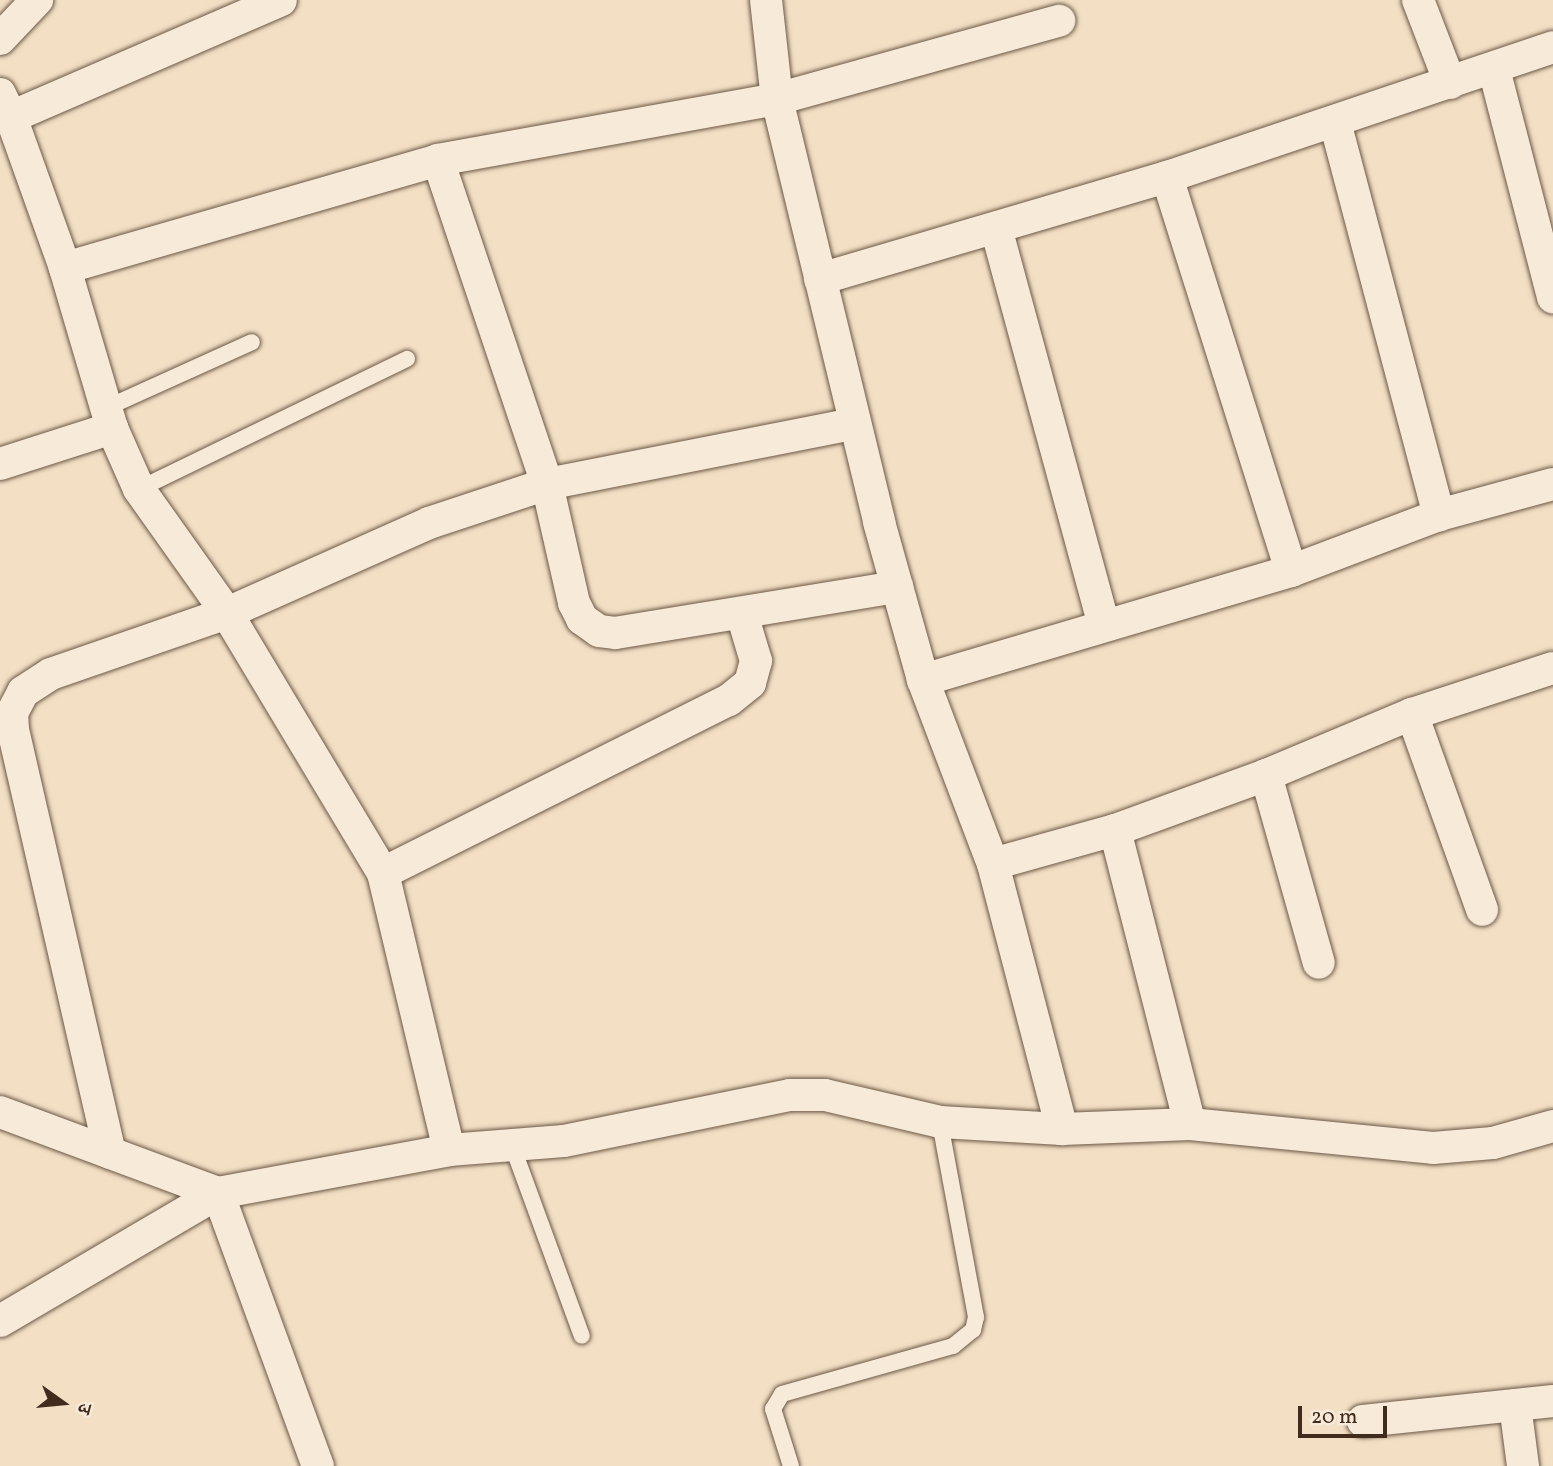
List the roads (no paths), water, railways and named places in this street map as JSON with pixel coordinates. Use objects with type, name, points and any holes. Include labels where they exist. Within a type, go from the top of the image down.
[{"type":"street","points":[[0,39],[37,0]]},
{"type":"street","points":[[281,0],[6,105],[65,268],[109,418],[139,489],[227,613],[383,873],[449,1150]]},
{"type":"street","points":[[766,0],[776,99],[854,424],[923,680],[993,864],[1062,1129]]},
{"type":"street","points":[[1418,0],[1450,83]]},
{"type":"street","points":[[65,268],[438,160],[776,99],[1059,21]]},
{"type":"street","points":[[820,279],[1167,177],[1553,47]]},
{"type":"street","points":[[1494,69],[1553,297]]},
{"type":"street","points":[[1335,122],[1439,515]]},
{"type":"street","points":[[438,160],[547,484],[574,603],[582,620],[599,631],[615,633],[897,587]]},
{"type":"street","points":[[1167,177],[1291,571]]},
{"type":"street","points":[[996,228],[1104,625]]},
{"type":"street","points":[[0,464],[109,418]]},
{"type":"street","points":[[110,1153],[12,713],[23,692],[51,674],[227,613],[429,523],[547,484],[854,424]]},
{"type":"street","points":[[923,680],[1291,571],[1439,515],[1553,484]]},
{"type":"street","points":[[383,873],[729,700],[750,683],[757,662],[742,614]]},
{"type":"street","points":[[993,864],[1115,830],[1266,775],[1412,714],[1553,668]]},
{"type":"street","points":[[1412,714],[1482,910]]},
{"type":"street","points":[[1266,775],[1319,963]]},
{"type":"street","points":[[1115,830],[1190,1124]]},
{"type":"street","points":[[0,1321],[218,1193],[449,1150],[564,1141],[790,1095],[825,1095],[940,1122],[1062,1129],[1190,1124],[1433,1148],[1493,1143],[1553,1126]]},
{"type":"street","points":[[0,1112],[218,1193],[318,1466]]},
{"type":"street","points":[[1363,1421],[1553,1401]]},
{"type":"street","points":[[1515,1405],[1523,1466]]},
{"type":"lane","points":[[109,418],[252,342]]},
{"type":"lane","points":[[139,489],[407,359]]},
{"type":"lane","points":[[790,1466],[773,1409],[782,1394],[953,1346],[972,1330],[976,1317],[940,1122]]},
{"type":"lane","points":[[512,1145],[582,1336]]}]
